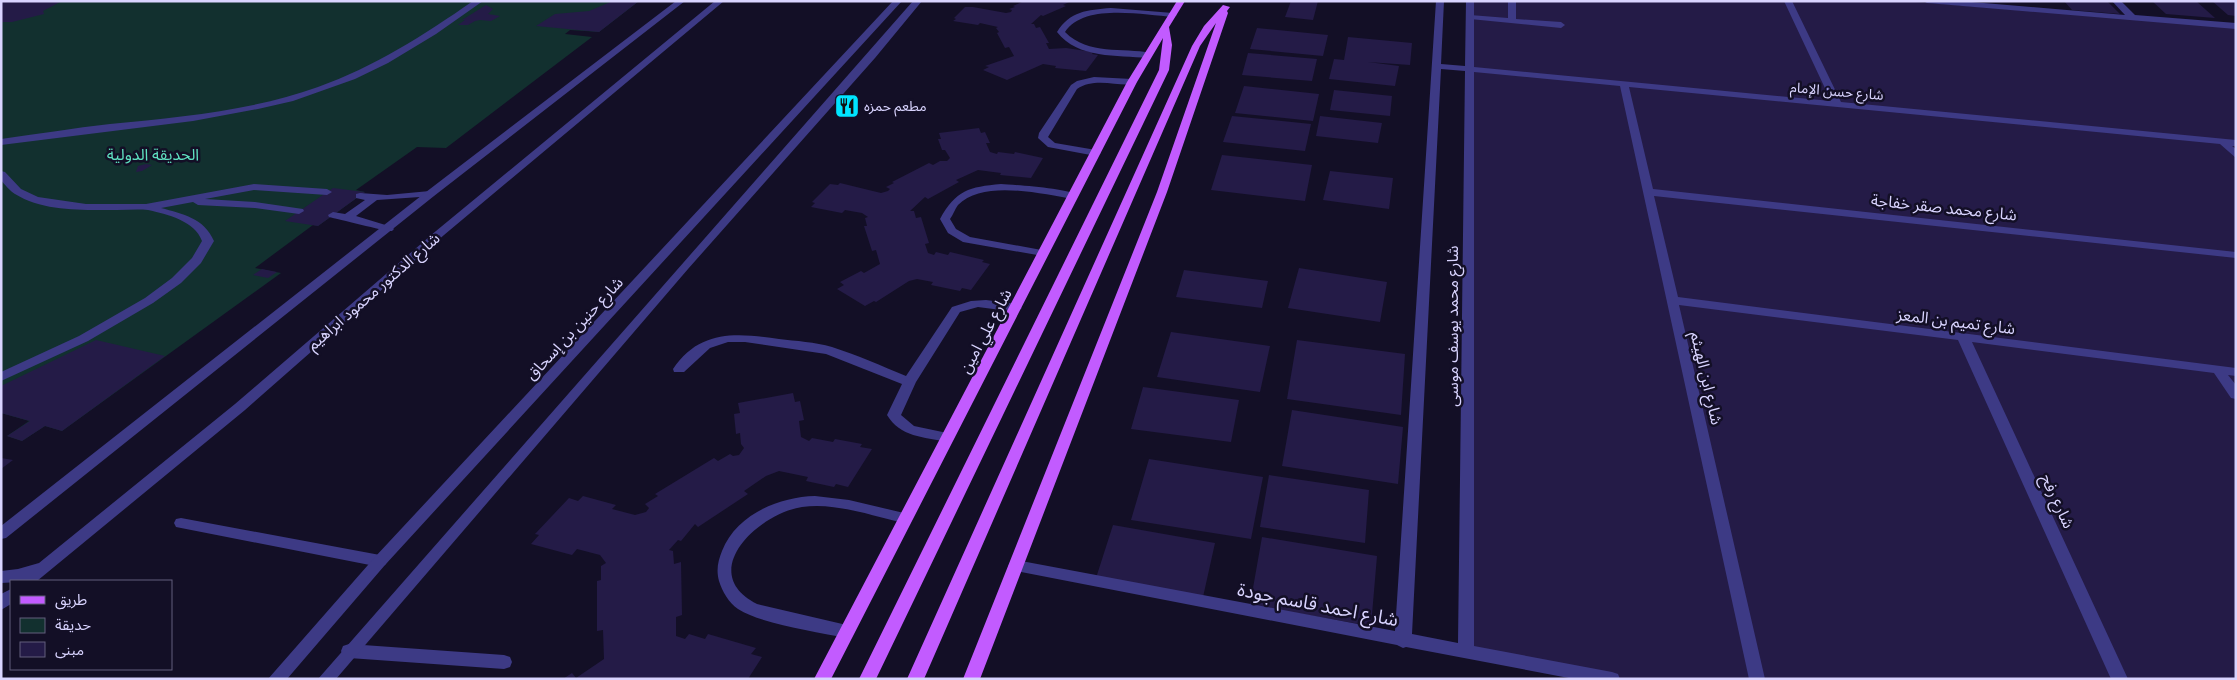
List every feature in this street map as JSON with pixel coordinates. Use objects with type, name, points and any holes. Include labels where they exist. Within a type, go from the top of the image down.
[{"type":"main road","name":"شارع علي امين","points":[[822,679],[1132,82],[1148,54],[1166,29],[1180,1]]},
{"type":"main road","points":[[915,679],[1196,46],[1207,28],[1227,4]]},
{"type":"main road","points":[[971,679],[1162,192],[1227,4]]},
{"type":"main road","points":[[868,679],[1164,70],[1168,45],[1166,29]]},
{"type":"street","points":[[1,142],[210,116],[261,106],[301,95],[352,77],[386,60],[479,1]]},
{"type":"street","points":[[1,534],[430,194],[681,1]]},
{"type":"street","name":"شارع الدكتور محمود ابراهيم","points":[[28,580],[240,406],[440,233],[720,1]]},
{"type":"street","name":"شارع حنين بن إسحاق","points":[[276,679],[380,561],[898,1]]},
{"type":"street","points":[[326,679],[349,650],[872,56],[918,1]]},
{"type":"street","name":"شارع محمد يوسف موسى","points":[[1403,640],[1440,1]]},
{"type":"street","name":"شارع محمد يوسف موسى","points":[[1466,652],[1470,1]]},
{"type":"street","points":[[1512,1],[1512,20]]},
{"type":"street","points":[[1788,1],[1838,105]]},
{"type":"street","points":[[1926,1],[2236,26]]},
{"type":"street","points":[[2116,1],[2133,18]]},
{"type":"street","points":[[1131,11],[1136,2]]},
{"type":"street","points":[[1148,54],[1079,46],[1066,40],[1061,32],[1063,24],[1072,17],[1087,12],[1105,10],[1173,15]]},
{"type":"street","points":[[1470,17],[1561,25]]},
{"type":"street","name":"شارع حسن الإمام","points":[[1436,66],[2236,143]]},
{"type":"street","points":[[1096,153],[1052,145],[1044,138],[1044,133],[1078,83],[1092,80],[1132,82]]},
{"type":"street","name":"شارع ابن الهيثم","points":[[1624,84],[1756,679]]},
{"type":"street","points":[[2223,142],[2236,155]]},
{"type":"street","points":[[1,174],[17,191],[34,199],[55,204],[86,207],[146,207],[254,187],[328,192]]},
{"type":"street","points":[[1043,253],[967,240],[952,231],[946,219],[949,207],[962,196],[981,189],[1003,186],[1073,196]]},
{"type":"street","points":[[273,208],[300,189]]},
{"type":"street","name":"شارع محمد صقر خفاجة","points":[[1648,192],[2236,255]]},
{"type":"street","points":[[360,196],[401,198],[430,194]]},
{"type":"street","points":[[348,217],[374,198]]},
{"type":"street","points":[[180,202],[299,211]]},
{"type":"street","points":[[1,377],[98,330],[152,297],[195,264],[202,256],[208,241],[202,228],[195,223],[146,207]]},
{"type":"street","points":[[333,215],[348,217],[388,229]]},
{"type":"street","name":"شارع تميم بن المعز","points":[[1672,300],[1964,339],[2236,372]]},
{"type":"street","points":[[947,437],[904,428],[897,422],[894,415],[909,382],[956,310],[976,302],[1016,308]]},
{"type":"street","points":[[679,369],[706,345],[727,338],[745,338],[828,350],[909,382]]},
{"type":"street","name":"شارع رفح","points":[[1964,339],[2120,679]]},
{"type":"street","points":[[2218,370],[2236,395]]},
{"type":"street","points":[[846,631],[770,614],[743,604],[728,585],[725,563],[735,540],[756,520],[783,507],[813,501],[841,504],[904,518]]},
{"type":"street","points":[[180,523],[380,561]]},
{"type":"street","points":[[1,577],[19,575],[47,564]]},
{"type":"street","name":"شارع احمد قاسم جودة","points":[[1016,566],[1612,679]]},
{"type":"street","points":[[349,650],[504,662]]},
{"type":"green space","name":"الحديقة الدولية","points":[[1,1],[639,1],[599,32],[570,30],[565,34],[592,37],[446,148],[417,147],[356,190],[365,192],[318,226],[313,225],[255,268],[281,273],[62,431],[45,426],[22,441],[7,436],[29,421],[1,413]]},
{"type":"building","points":[[1,1],[62,1],[43,11],[44,14],[12,22],[1,22]]},
{"type":"building","points":[[613,1],[639,1],[599,32],[536,26],[555,14],[589,11]]},
{"type":"building","points":[[1024,1],[1071,1],[1063,5],[1066,6],[1043,16],[1041,15],[1031,24],[1034,24],[1036,28],[1040,27],[1049,43],[1046,43],[1049,49],[1066,48],[1093,52],[1092,54],[1098,55],[1086,71],[1055,68],[1056,66],[1043,64],[1007,80],[983,70],[989,67],[985,66],[1014,56],[1009,47],[1005,48],[997,33],[999,32],[996,28],[998,27],[980,23],[978,25],[953,21],[956,19],[954,18],[965,7],[1006,13],[1011,12],[1012,10],[1009,9],[1015,7],[1013,6]]},
{"type":"building","points":[[1291,1],[1318,1],[1313,20],[1285,17]]},
{"type":"building","points":[[1470,1],[1904,1],[2236,27],[2236,679],[1613,679],[1466,652]]},
{"type":"building","points":[[2064,1],[2107,1],[2120,14],[2072,10]]},
{"type":"building","points":[[2152,1],[2196,1],[2215,18],[2166,14]]},
{"type":"building","points":[[2212,1],[2236,1],[2236,16],[2228,15]]},
{"type":"building","points":[[486,5],[493,9],[488,14],[500,16],[491,21],[480,20],[468,25],[458,25],[465,20],[462,20]]},
{"type":"building","points":[[1257,28],[1328,35],[1323,56],[1250,49]]},
{"type":"building","points":[[1348,37],[1412,43],[1410,65],[1368,62],[1399,66],[1395,86],[1329,79],[1334,59],[1344,60]]},
{"type":"building","points":[[1248,53],[1317,59],[1312,81],[1242,75]]},
{"type":"building","points":[[1244,86],[1319,94],[1313,121],[1235,113]]},
{"type":"building","points":[[1334,90],[1392,96],[1390,116],[1330,110]]},
{"type":"building","points":[[1232,116],[1311,124],[1305,151],[1223,142]]},
{"type":"building","points":[[1320,116],[1382,123],[1378,143],[1316,136]]},
{"type":"building","points":[[979,128],[981,133],[985,132],[990,143],[986,143],[990,152],[1014,154],[1015,152],[1043,158],[1031,178],[1000,175],[1001,173],[978,170],[956,180],[959,182],[928,199],[925,197],[910,211],[914,211],[916,218],[921,217],[929,243],[925,244],[928,253],[934,255],[936,252],[948,255],[950,252],[984,260],[982,262],[990,264],[971,290],[962,288],[960,291],[931,285],[933,282],[917,279],[909,281],[876,302],[874,301],[865,306],[837,289],[844,285],[840,282],[861,271],[864,273],[880,264],[876,250],[872,251],[864,226],[867,226],[865,218],[868,217],[862,213],[845,210],[842,213],[811,207],[815,203],[812,202],[830,184],[838,185],[840,183],[881,193],[888,191],[890,189],[886,187],[894,183],[892,182],[929,163],[933,165],[940,161],[947,161],[950,158],[945,150],[942,150],[938,139],[941,139],[939,133]]},
{"type":"building","points":[[1222,155],[1312,165],[1305,201],[1211,190]]},
{"type":"building","points":[[152,165],[136,172],[138,166]]},
{"type":"building","points":[[1330,171],[1393,178],[1389,209],[1323,200]]},
{"type":"building","points":[[333,188],[365,192],[318,226],[285,221]]},
{"type":"building","points":[[1299,268],[1387,282],[1380,322],[1288,308]]},
{"type":"building","points":[[262,269],[277,272],[268,278],[253,275]]},
{"type":"building","points":[[1184,270],[1268,281],[1262,308],[1176,297]]},
{"type":"building","points":[[1171,332],[1270,346],[1260,392],[1157,377]]},
{"type":"building","points":[[96,340],[165,356],[62,431],[45,426],[22,441],[7,436],[30,421],[1,413],[1,386]]},
{"type":"building","points":[[1297,340],[1405,354],[1401,415],[1287,399]]},
{"type":"building","points":[[1143,387],[1239,400],[1231,442],[1131,429]]},
{"type":"building","points":[[793,393],[795,402],[800,401],[804,420],[799,421],[801,437],[809,441],[812,438],[833,442],[835,439],[862,444],[860,447],[872,449],[848,487],[836,484],[834,487],[806,481],[808,477],[779,471],[766,476],[744,491],[748,494],[698,527],[695,524],[681,541],[678,540],[669,550],[673,551],[674,564],[681,562],[682,615],[676,617],[676,636],[685,639],[689,634],[705,639],[708,634],[756,648],[751,654],[762,657],[748,679],[563,679],[572,673],[576,678],[604,659],[603,630],[597,631],[597,581],[601,580],[601,566],[606,563],[600,555],[577,549],[572,555],[531,544],[539,535],[535,534],[569,498],[578,501],[583,496],[616,505],[612,509],[635,515],[646,512],[649,508],[645,504],[658,496],[655,494],[714,458],[718,461],[730,454],[733,456],[739,455],[744,448],[741,444],[740,433],[736,434],[734,414],[740,413],[738,403]]},
{"type":"building","points":[[1292,410],[1403,427],[1398,484],[1282,466]]},
{"type":"building","points":[[1,458],[13,460],[1,469]]},
{"type":"building","points":[[1149,459],[1263,477],[1251,539],[1131,520]]},
{"type":"building","points":[[1269,475],[1369,490],[1365,543],[1260,527]]},
{"type":"building","points":[[1113,525],[1215,543],[1203,597],[1096,578]]},
{"type":"building","points":[[1262,537],[1377,556],[1371,626],[1250,605]]},
{"type":"place","name":"مطعم حمزه","points":[[847,106]]}]
